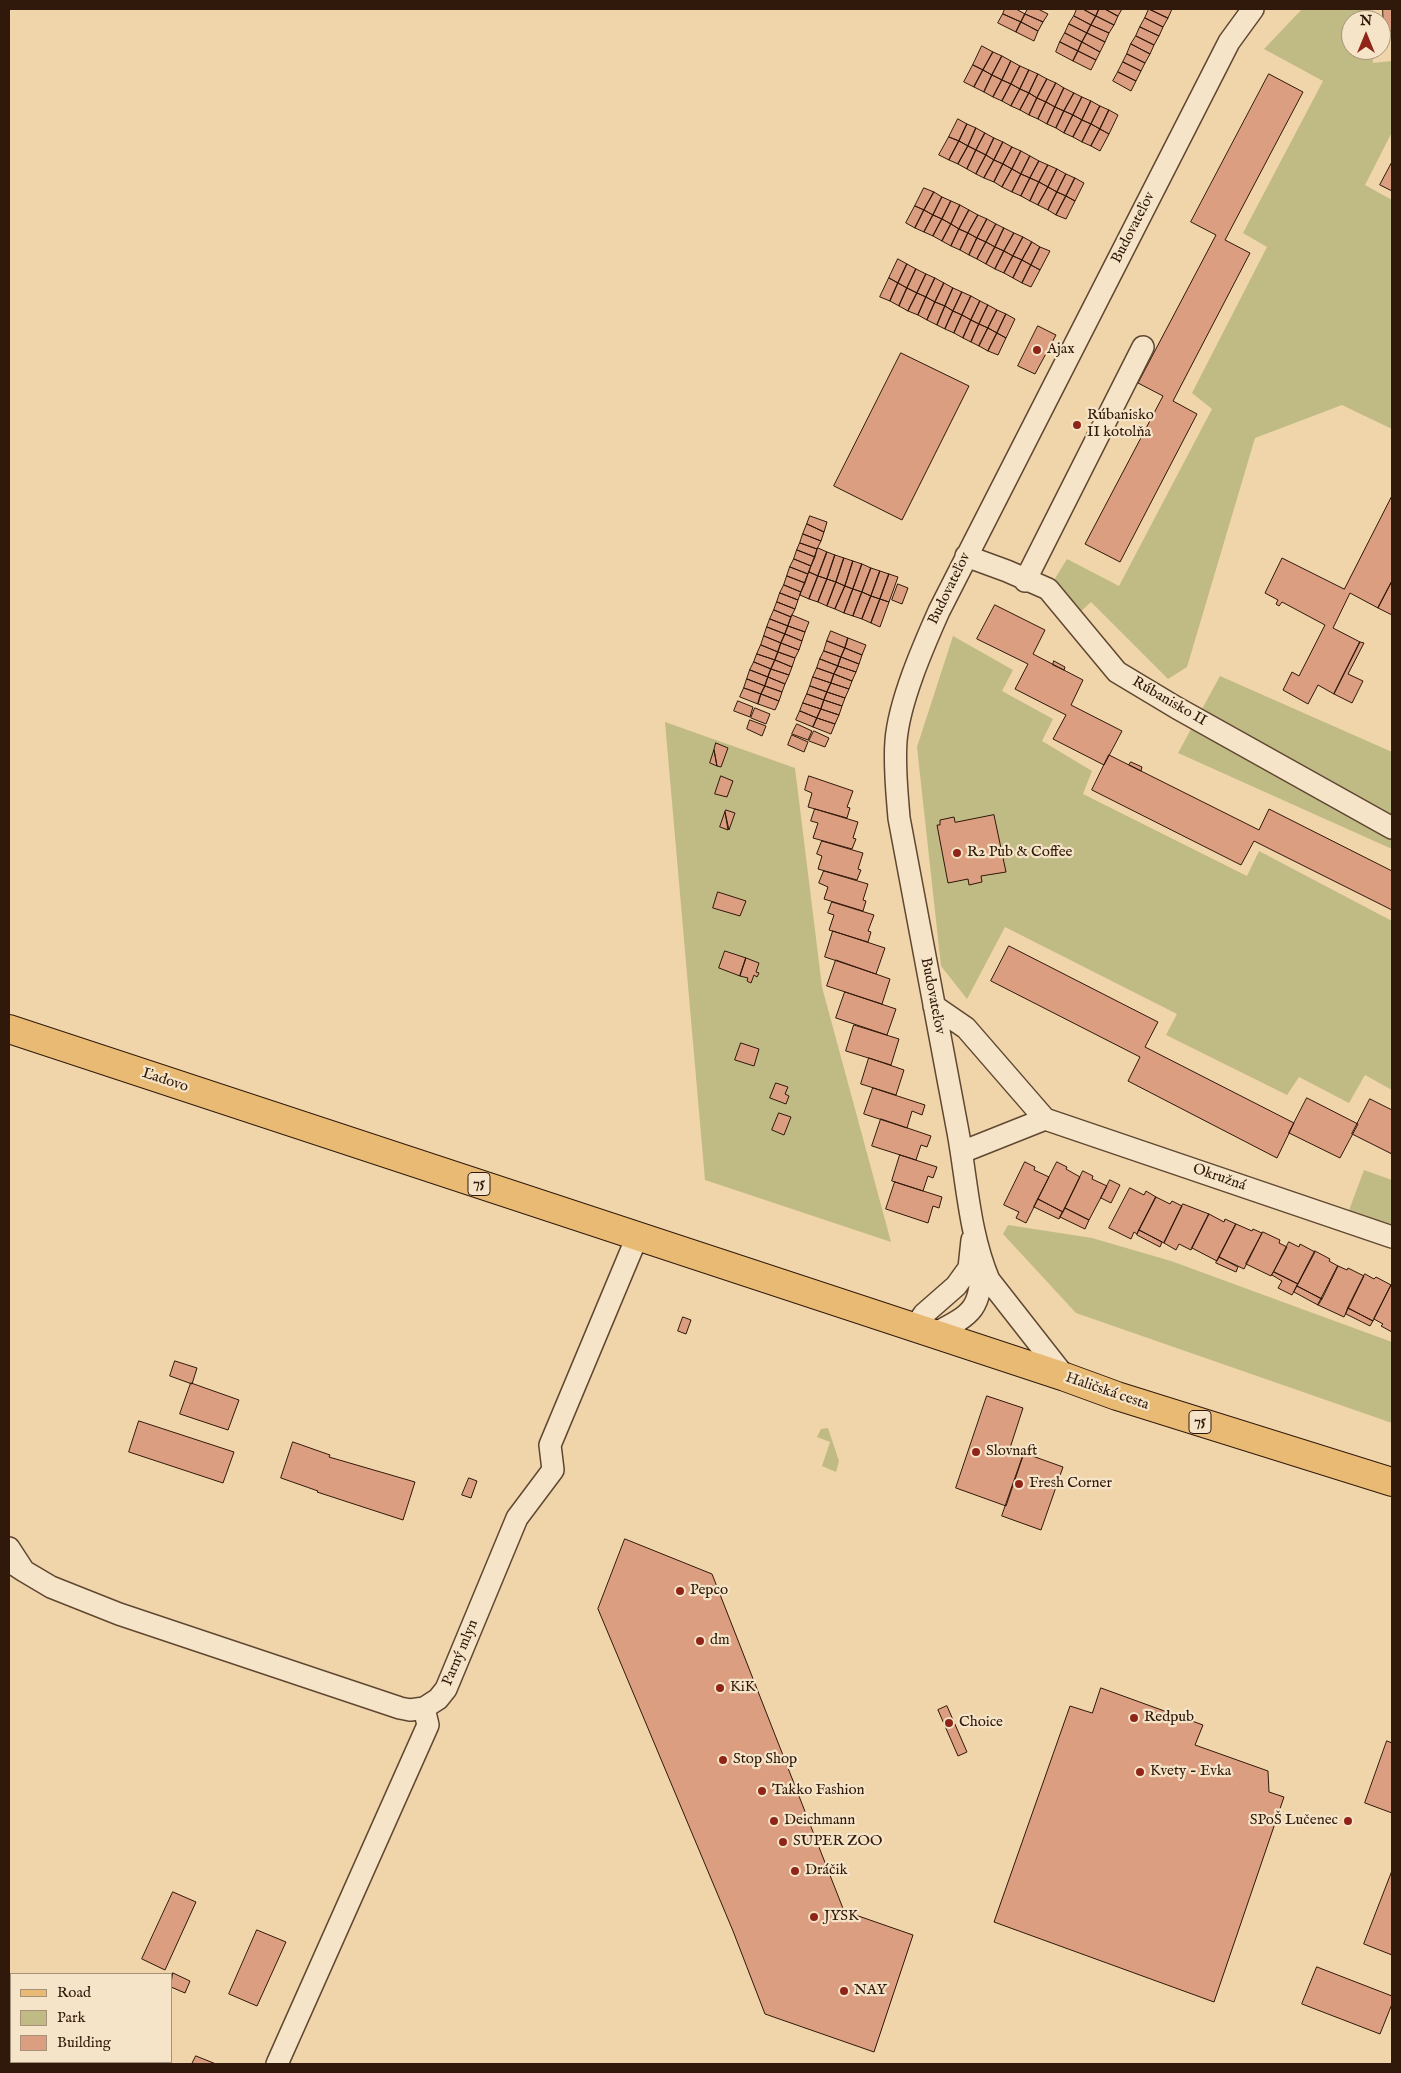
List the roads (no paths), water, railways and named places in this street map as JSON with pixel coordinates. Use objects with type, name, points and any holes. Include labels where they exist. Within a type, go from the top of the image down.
[{"type":"main road","name":"Ľadovo","points":[[9,1029],[637,1237]]},
{"type":"main road","name":"Haličská cesta","points":[[637,1237],[1065,1377],[1117,1396],[1392,1482]]},
{"type":"street","name":"Budovateľov","points":[[1065,1377],[990,1280],[982,1262],[973,1227],[962,1152],[899,818],[895,770],[896,739],[902,711],[920,655],[939,611],[1229,42],[1253,9]]},
{"type":"street","points":[[1026,581],[1144,348]]},
{"type":"street","name":"Rúbanisko II","points":[[966,556],[1048,589],[1117,672],[1186,713],[1392,828]]},
{"type":"street","points":[[934,1006],[966,1028],[1045,1119],[962,1152]]},
{"type":"street","name":"Okružná","points":[[1045,1119],[1392,1238]]},
{"type":"street","name":"Budovateľov","points":[[973,1227],[969,1268],[956,1286],[924,1314],[923,1332],[970,1313],[980,1293],[982,1262]]},
{"type":"street","name":"Parný mlyn","points":[[424,1708],[438,1699],[449,1684],[517,1518],[553,1470],[550,1445],[637,1237]]},
{"type":"street","points":[[9,1548],[16,1566],[51,1588],[119,1614],[400,1708],[410,1710],[424,1708],[428,1725],[277,2064]]},
{"type":"place","name":"Ajax","points":[[1037,350]]},
{"type":"place","name":"Rúbanisko II kotolňa","points":[[1077,425]]},
{"type":"place","name":"R2 Pub & Coffee","points":[[957,853]]},
{"type":"place","name":"Slovnaft","points":[[976,1452]]},
{"type":"place","name":"Fresh Corner","points":[[1019,1484]]},
{"type":"place","name":"Pepco","points":[[680,1591]]},
{"type":"place","name":"dm","points":[[700,1641]]},
{"type":"place","name":"KiK","points":[[720,1688]]},
{"type":"place","name":"Redpub","points":[[1134,1718]]},
{"type":"place","name":"Choice","points":[[949,1723]]},
{"type":"place","name":"Stop Shop","points":[[723,1760]]},
{"type":"place","name":"Kvety - Evka","points":[[1140,1772]]},
{"type":"place","name":"Takko Fashion","points":[[762,1791]]},
{"type":"place","name":"Deichmann","points":[[774,1821]]},
{"type":"place","name":"SPoŠ Lučenec","points":[[1348,1821]]},
{"type":"place","name":"SUPER ZOO","points":[[783,1842]]},
{"type":"place","name":"Dráčik","points":[[795,1871]]},
{"type":"place","name":"JYSK","points":[[814,1917]]},
{"type":"place","name":"NAY","points":[[844,1991]]}]
